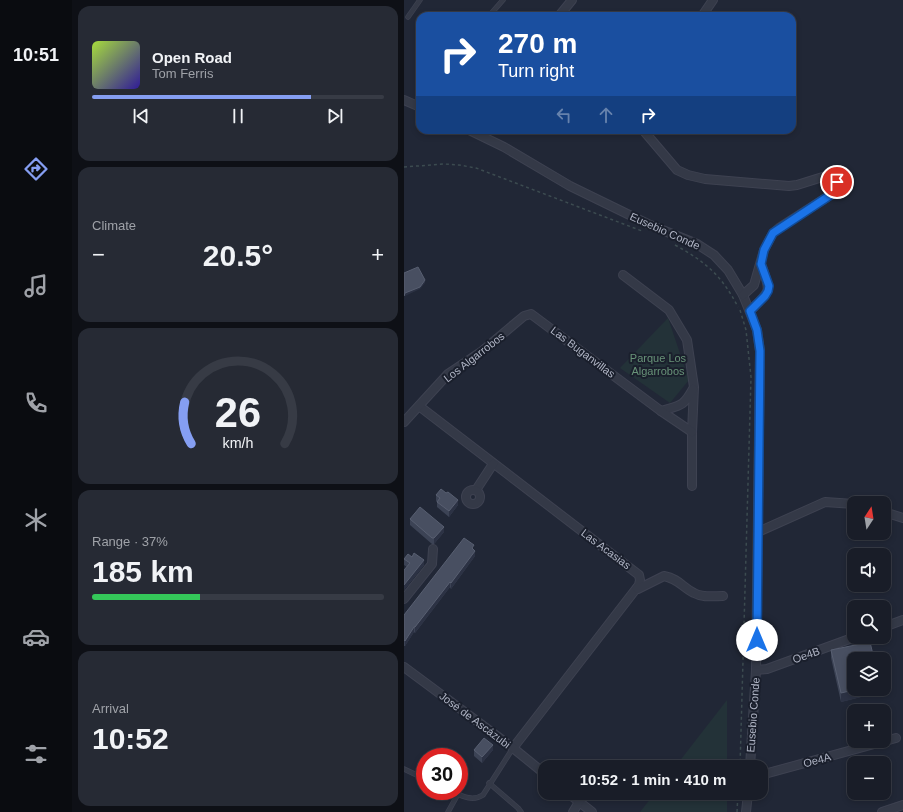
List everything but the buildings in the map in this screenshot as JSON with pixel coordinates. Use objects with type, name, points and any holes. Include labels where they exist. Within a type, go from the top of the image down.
[{"type":"street","points":[[562,12],[572,0]]},
{"type":"street","points":[[705,12],[713,0]]},
{"type":"street","points":[[404,100],[416,103]]},
{"type":"street","name":"Eusebio Conde","points":[[478,134],[504,146],[570,186],[650,225],[697,244],[714,255],[728,270],[743,295],[750,311],[757,330],[760,351],[756,670],[750,760]]},
{"type":"street","points":[[646,134],[677,170],[688,175],[705,179],[789,186],[829,175],[837,182],[835,192],[773,233],[764,250],[754,285],[743,295]]},
{"type":"street","points":[[750,311],[768,291],[769,286],[761,264]]},
{"type":"street","points":[[623,275],[669,310],[687,340],[694,387],[692,486]]},
{"type":"street","name":"Los Algarrobos","points":[[404,422],[448,374],[481,352],[524,316],[531,314]]},
{"type":"street","name":"Las Buganvillas","points":[[531,314],[661,411],[692,432]]},
{"type":"street","points":[[661,411],[680,406],[686,402],[694,387]]},
{"type":"street","name":"Las Acasias","points":[[419,406],[639,575],[640,580],[636,588]]},
{"type":"street","points":[[476,490],[493,464]]},
{"type":"street","points":[[758,532],[825,502],[847,504]]},
{"type":"street","points":[[891,514],[903,518]]},
{"type":"street","points":[[404,599],[432,564],[433,549]]},
{"type":"street","points":[[513,748],[636,588],[664,576],[673,578],[695,594],[704,596],[723,596]]},
{"type":"street","points":[[891,624],[903,620]]},
{"type":"street","name":"Oe4B","points":[[756,670],[767,668],[847,640]]},
{"type":"street","name":"José de Ascázubi","points":[[404,667],[538,768]]},
{"type":"street","name":"Oe4A","points":[[768,773],[896,738]]},
{"type":"street","points":[[577,800],[592,812]]},
{"type":"street","points":[[746,812],[747,800]]},
{"type":"street","points":[[573,812],[579,802]]},
{"type":"street","points":[[882,812],[903,805]]},
{"type":"lane","points":[[408,17],[420,0]]},
{"type":"lane","points":[[492,12],[503,0]]},
{"type":"lane","points":[[468,797],[478,798],[483,795],[489,783],[513,748]]},
{"type":"lane","points":[[404,769],[416,775]]},
{"type":"lane","points":[[489,783],[521,812]]},
{"type":"lane","points":[[448,812],[455,800]]},
{"type":"path","points":[[404,167],[444,164],[476,168],[643,232]]},
{"type":"path","points":[[675,244],[704,263],[717,274],[730,290],[739,308],[746,330],[750,377],[740,760]]},
{"type":"path","points":[[737,812],[738,800]]},
{"type":"green space","name":"Parque Los Algarrobos","points":[[668,318],[689,380],[670,403],[620,368]]},
{"type":"green space","points":[[727,700],[727,760],[680,760]]},
{"type":"green space","points":[[649,800],[727,800],[727,812],[640,812]]},
{"type":"route","points":[[757,640],[760,351],[757,330],[750,311],[768,291],[769,286],[761,264],[764,250],[773,233],[835,192],[837,182]]}]
